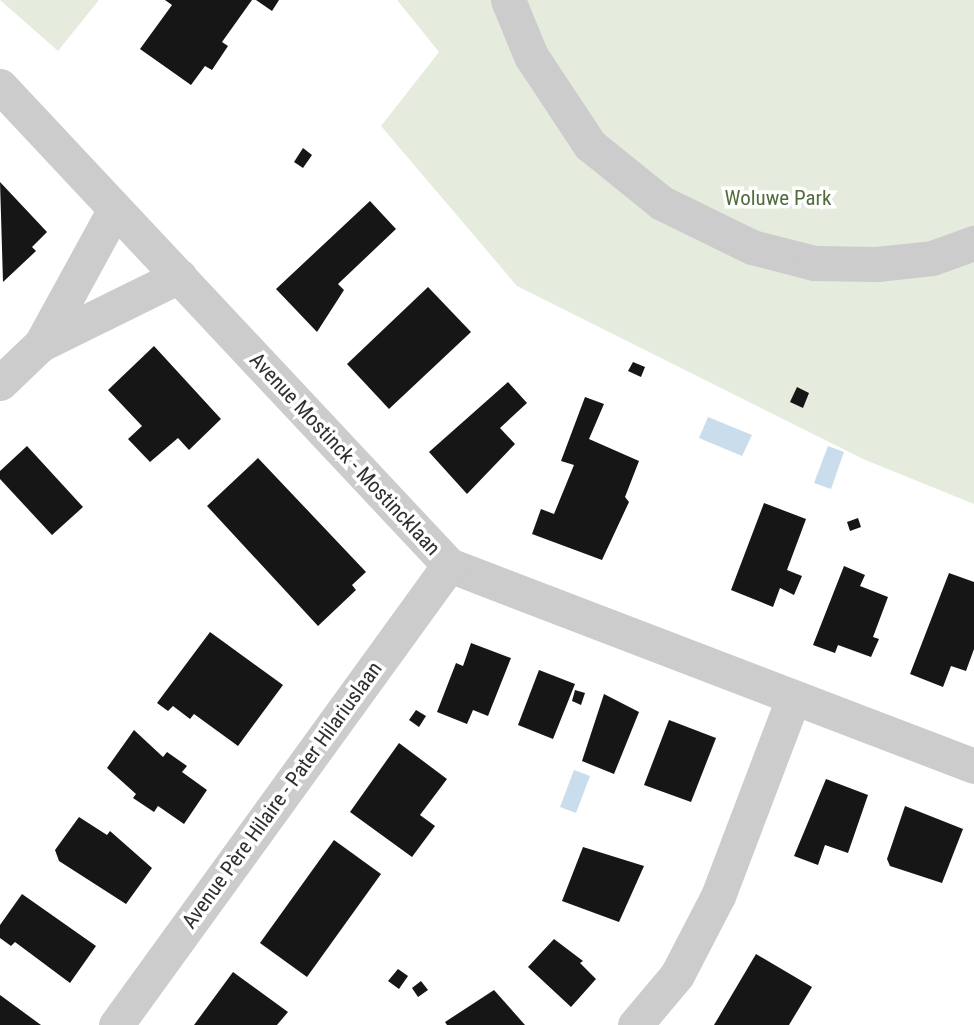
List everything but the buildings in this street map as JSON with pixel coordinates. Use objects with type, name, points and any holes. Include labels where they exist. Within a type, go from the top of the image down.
[{"type":"street","points":[[508,0],[531,56],[590,145],[662,204],[752,247],[814,262],[877,264],[932,258],[974,243]]},
{"type":"street","name":"Avenue Mostinck - Mostincklaan","points":[[0,86],[449,565],[793,699],[974,766]]},
{"type":"street","points":[[41,344],[116,209]]},
{"type":"street","points":[[0,383],[41,344],[179,276]]},
{"type":"street","name":"Avenue Père Hilaire - Pater Hilariuslaan","points":[[116,1025],[449,565]]},
{"type":"street","points":[[635,1025],[677,975],[718,897],[793,699]]},
{"type":"green space","points":[[0,0],[99,0],[58,51]]},
{"type":"green space","name":"Woluwe Park","points":[[397,0],[974,0],[974,504],[863,459],[517,286],[381,126],[439,52]]},
{"type":"water","points":[[708,417],[752,435],[742,456],[699,438]]},
{"type":"water","points":[[828,446],[844,452],[831,489],[814,483]]},
{"type":"water","points":[[574,770],[590,776],[576,813],[560,807]]}]
